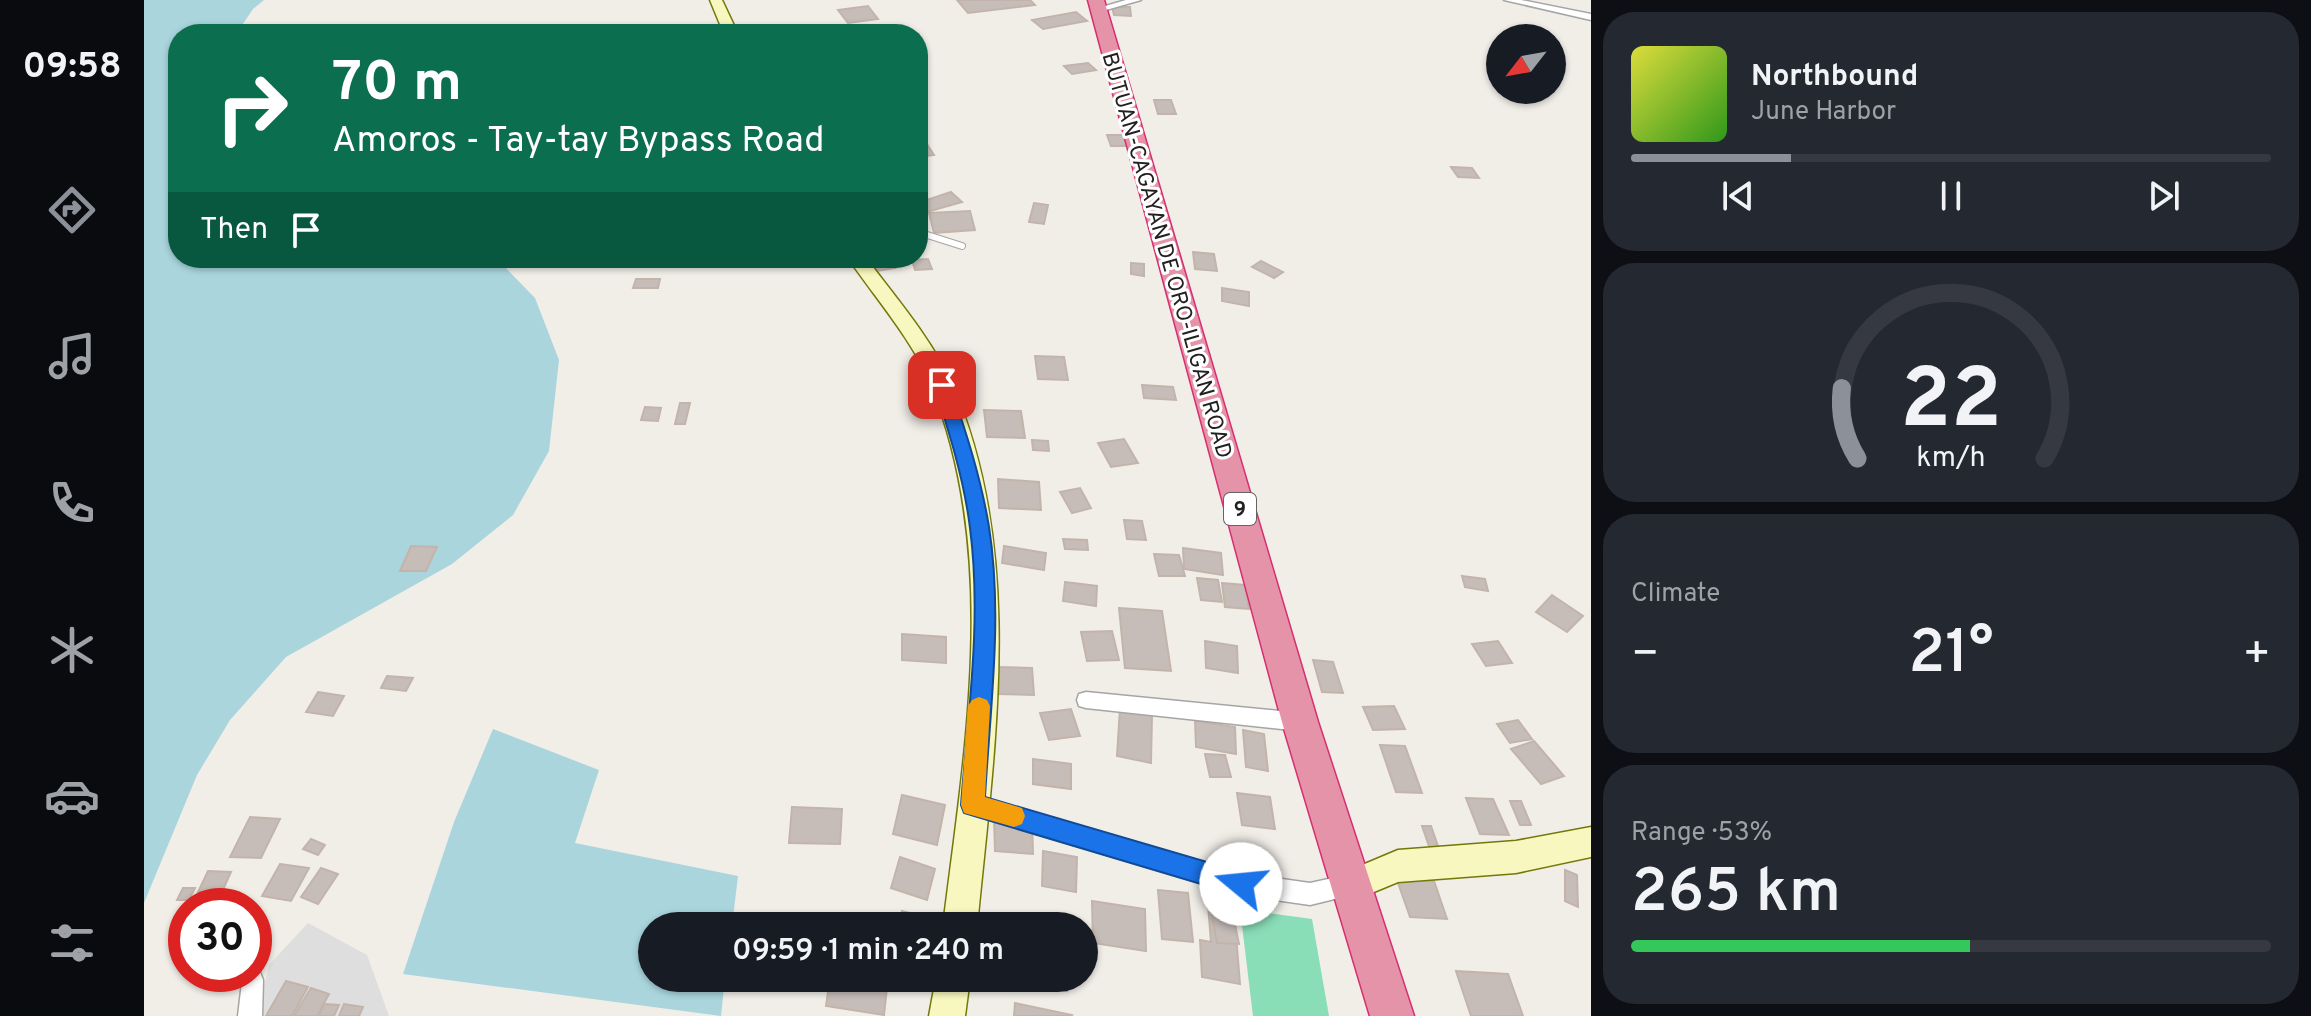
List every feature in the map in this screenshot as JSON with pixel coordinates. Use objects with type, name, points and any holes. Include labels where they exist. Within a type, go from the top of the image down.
[{"type":"highway","name":"BUTUAN-CAGAYAN DE ORO-ILIGAN ROAD","points":[[1097,4],[1300,722],[1392,1016]]},
{"type":"street","points":[[716,0],[727,24]]},
{"type":"street","points":[[1097,4],[1137,0]]},
{"type":"street","points":[[1508,0],[1591,17]]},
{"type":"street","points":[[864,268],[927,356],[942,385],[966,458],[980,529],[985,619],[973,805],[962,912]]},
{"type":"street","points":[[1086,700],[1300,722]]},
{"type":"street","points":[[973,805],[1241,884],[1310,894],[1352,885],[1398,866],[1516,857],[1591,842]]},
{"type":"street","points":[[250,1016],[251,992]]},
{"type":"street","points":[[947,1016],[951,992]]},
{"type":"lane","points":[[928,235],[962,246]]},
{"type":"shaded area","points":[[308,923],[367,955],[389,1016],[257,1016],[263,992],[272,992],[272,962]]},
{"type":"green space","points":[[1240,909],[1312,919],[1329,1016],[1253,1016]]},
{"type":"water","points":[[144,0],[264,0],[243,24],[168,24],[168,268],[506,268],[535,298],[559,360],[549,451],[513,515],[452,564],[286,657],[230,720],[197,775],[144,903]]},
{"type":"water","points":[[493,729],[599,770],[575,843],[738,876],[734,912],[638,912],[638,992],[724,992],[721,1016],[403,974],[454,822]]},
{"type":"building","points":[[957,0],[1030,0],[1035,5],[968,13]]},
{"type":"building","points":[[868,6],[878,19],[848,23],[838,10]]},
{"type":"building","points":[[1112,7],[1130,7],[1131,16],[1114,15]]},
{"type":"building","points":[[1076,12],[1087,21],[1043,29],[1032,20]]},
{"type":"building","points":[[1088,63],[1096,70],[1072,74],[1064,66]]},
{"type":"building","points":[[1154,100],[1171,100],[1176,114],[1158,114]]},
{"type":"building","points":[[1107,135],[1124,135],[1128,146],[1111,146]]},
{"type":"building","points":[[1451,167],[1472,168],[1479,178],[1458,177]]},
{"type":"building","points":[[951,192],[962,202],[928,212],[928,200]]},
{"type":"building","points":[[1034,203],[1048,205],[1044,224],[1029,222]]},
{"type":"building","points":[[970,211],[975,230],[934,233],[929,213]]},
{"type":"building","points":[[1193,252],[1214,254],[1217,271],[1195,269]]},
{"type":"building","points":[[928,259],[932,269],[915,270],[928,268]]},
{"type":"building","points":[[1261,261],[1283,272],[1274,278],[1252,267]]},
{"type":"building","points":[[1131,263],[1144,264],[1144,276],[1131,274]]},
{"type":"building","points":[[636,279],[660,279],[658,288],[633,288]]},
{"type":"building","points":[[1222,288],[1249,292],[1249,306],[1222,301]]},
{"type":"building","points":[[1035,356],[1064,357],[1068,380],[1038,379]]},
{"type":"building","points":[[1142,385],[1173,387],[1176,400],[1144,398]]},
{"type":"building","points":[[680,403],[690,403],[685,424],[675,424]]},
{"type":"building","points":[[645,407],[661,408],[658,421],[641,420]]},
{"type":"building","points":[[984,410],[1021,411],[1025,438],[987,437]]},
{"type":"building","points":[[1124,439],[1138,463],[1111,467],[1098,443]]},
{"type":"building","points":[[1032,440],[1048,441],[1049,451],[1033,450]]},
{"type":"building","points":[[998,479],[1039,482],[1041,510],[999,508]]},
{"type":"building","points":[[1080,488],[1091,508],[1072,513],[1060,492]]},
{"type":"building","points":[[1124,520],[1142,521],[1146,540],[1127,539]]},
{"type":"building","points":[[1063,539],[1087,540],[1088,550],[1065,549]]},
{"type":"building","points":[[411,546],[437,547],[426,571],[400,571]]},
{"type":"building","points":[[1004,546],[1046,553],[1044,570],[1002,563]]},
{"type":"building","points":[[1183,548],[1221,553],[1223,575],[1184,569]]},
{"type":"building","points":[[1154,554],[1179,555],[1185,576],[1159,576]]},
{"type":"building","points":[[1462,576],[1485,579],[1488,591],[1465,587]]},
{"type":"building","points":[[1197,578],[1218,580],[1222,602],[1201,600]]},
{"type":"building","points":[[1065,582],[1097,586],[1096,606],[1063,601]]},
{"type":"building","points":[[1222,583],[1245,585],[1249,609],[1225,607]]},
{"type":"building","points":[[1552,595],[1583,616],[1567,632],[1536,612]]},
{"type":"building","points":[[1119,608],[1162,611],[1171,671],[1125,668]]},
{"type":"building","points":[[1112,631],[1119,660],[1087,661],[1081,632]]},
{"type":"building","points":[[902,634],[946,637],[946,663],[902,660]]},
{"type":"building","points":[[1205,641],[1237,646],[1238,673],[1206,668]]},
{"type":"building","points":[[1498,641],[1512,663],[1486,666],[1472,644]]},
{"type":"building","points":[[1313,660],[1333,662],[1343,693],[1322,692]]},
{"type":"building","points":[[996,667],[1032,668],[1034,695],[998,694]]},
{"type":"building","points":[[387,676],[413,678],[406,691],[381,688]]},
{"type":"building","points":[[318,692],[344,696],[333,716],[306,712]]},
{"type":"building","points":[[1394,706],[1405,729],[1373,730],[1363,707]]},
{"type":"building","points":[[1120,708],[1152,715],[1151,763],[1117,756]]},
{"type":"building","points":[[1071,709],[1080,736],[1049,740],[1040,713]]},
{"type":"building","points":[[1518,720],[1532,739],[1510,743],[1497,724]]},
{"type":"building","points":[[1195,721],[1235,727],[1236,754],[1196,747]]},
{"type":"building","points":[[1243,730],[1264,734],[1268,771],[1246,767]]},
{"type":"building","points":[[1534,741],[1564,776],[1541,784],[1511,749]]},
{"type":"building","points":[[1380,745],[1405,746],[1422,793],[1396,792]]},
{"type":"building","points":[[1205,754],[1225,755],[1231,777],[1210,777]]},
{"type":"building","points":[[1033,759],[1071,764],[1071,789],[1033,784]]},
{"type":"building","points":[[1237,793],[1270,797],[1275,829],[1242,825]]},
{"type":"building","points":[[902,795],[945,805],[937,845],[893,834]]},
{"type":"building","points":[[1466,798],[1493,799],[1509,835],[1480,834]]},
{"type":"building","points":[[1510,801],[1521,801],[1531,825],[1520,825]]},
{"type":"building","points":[[792,807],[842,809],[840,844],[789,843]]},
{"type":"building","points":[[250,817],[280,819],[261,858],[230,857]]},
{"type":"building","points":[[994,818],[1032,821],[1033,854],[995,851]]},
{"type":"building","points":[[1422,826],[1431,826],[1439,849],[1430,849]]},
{"type":"building","points":[[311,839],[325,845],[318,855],[303,849]]},
{"type":"building","points":[[1043,851],[1077,857],[1076,892],[1042,886]]},
{"type":"building","points":[[900,857],[935,869],[927,900],[891,888]]},
{"type":"building","points":[[280,864],[309,868],[291,901],[272,898],[272,888],[266,888]]},
{"type":"building","points":[[321,868],[338,874],[318,904],[301,897]]},
{"type":"building","points":[[1565,870],[1577,875],[1578,907],[1565,901]]},
{"type":"building","points":[[208,871],[231,872],[224,888],[200,888]]},
{"type":"building","points":[[1397,880],[1434,881],[1447,919],[1410,917]]},
{"type":"building","points":[[1158,890],[1188,893],[1193,942],[1162,939]]},
{"type":"building","points":[[1092,901],[1145,909],[1146,951],[1098,944],[1098,912],[1092,912]]},
{"type":"building","points":[[1208,905],[1234,910],[1240,984],[1202,977],[1200,940],[1211,942]]},
{"type":"building","points":[[1210,905],[1231,906],[1239,944],[1217,943]]},
{"type":"building","points":[[1456,971],[1508,974],[1523,1016],[1471,1016]]},
{"type":"building","points":[[286,981],[308,987],[292,1016],[266,1016]]},
{"type":"building","points":[[311,988],[329,994],[317,1016],[294,1016]]},
{"type":"building","points":[[828,992],[886,992],[884,1015],[826,1006]]},
{"type":"building","points":[[1015,1003],[1072,1015],[1014,1016]]},
{"type":"building","points":[[324,1004],[339,1005],[334,1016],[319,1016]]},
{"type":"building","points":[[344,1004],[363,1007],[359,1016],[339,1016]]},
{"type":"slow traffic","points":[[979,706],[973,805],[1014,816]]},
{"type":"route","points":[[942,385],[966,458],[980,529],[985,619],[973,805],[1241,884]]}]
